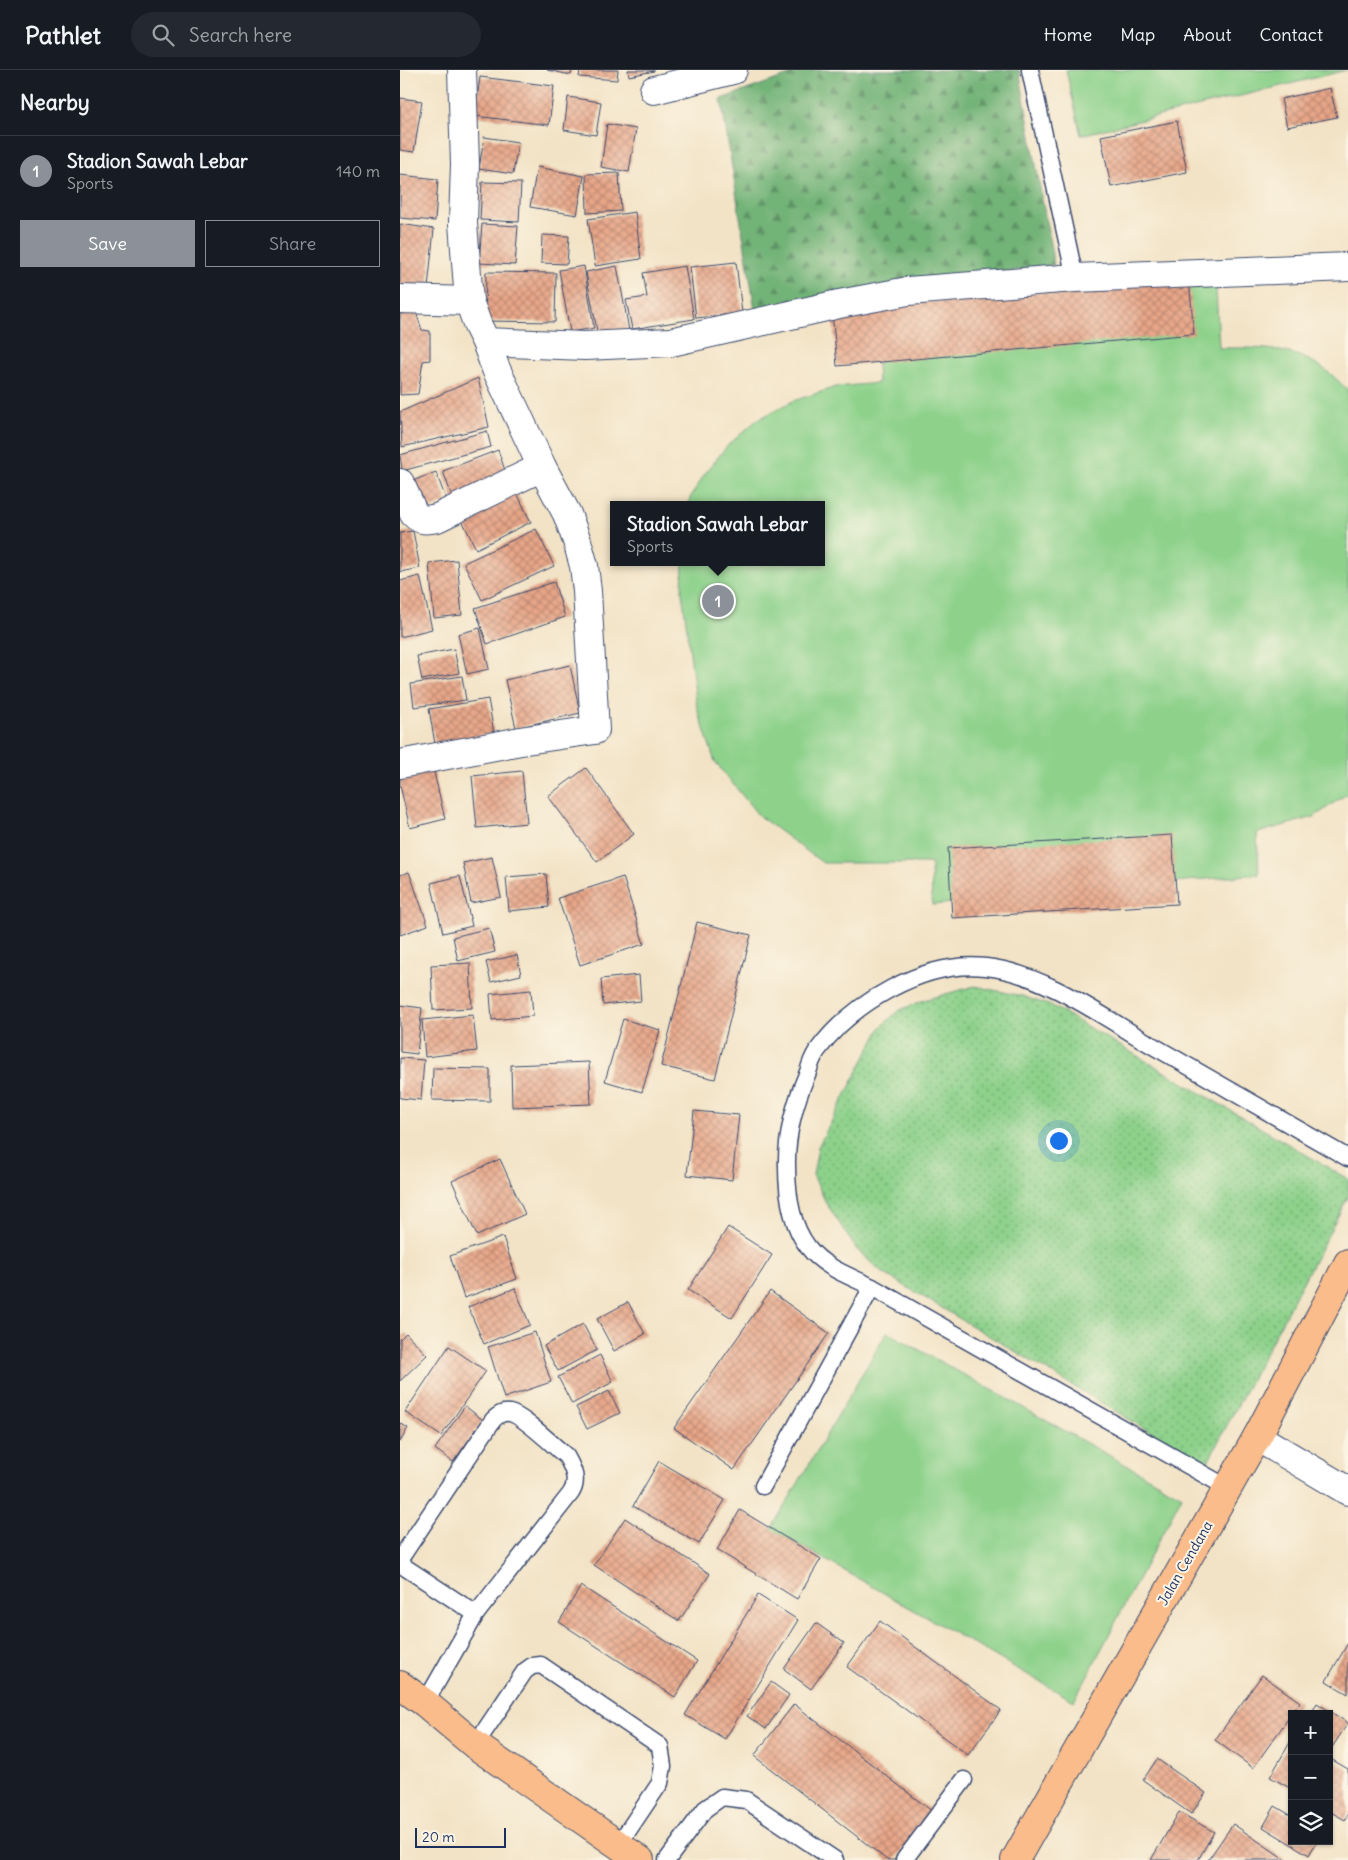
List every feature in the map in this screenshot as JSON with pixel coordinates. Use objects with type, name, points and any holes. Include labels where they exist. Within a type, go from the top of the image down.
[{"type":"main road","name":"Jalan Cendana","points":[[1015,1860],[1257,1437],[1348,1263]]},
{"type":"main road","points":[[400,1685],[425,1703],[475,1745],[629,1852]]},
{"type":"street","points":[[400,764],[526,740],[595,730],[584,566],[567,514],[542,467],[496,370],[469,301],[463,223],[465,164],[462,70]]},
{"type":"street","points":[[654,90],[733,70]]},
{"type":"street","points":[[486,342],[585,346],[671,342],[840,304],[908,291],[1075,278],[1348,267]]},
{"type":"street","points":[[400,299],[469,301]]},
{"type":"street","points":[[400,483],[414,514],[418,518],[428,520],[436,518],[542,467]]},
{"type":"street","points":[[1257,1437],[1348,1491]]},
{"type":"lane","points":[[1030,70],[1075,278]]},
{"type":"lane","points":[[1228,1488],[872,1287],[830,1267],[819,1259],[808,1247],[796,1224],[787,1183],[787,1146],[800,1089],[816,1052],[842,1024],[866,1003],[892,988],[938,970],[964,966],[987,967],[1023,975],[1066,994],[1348,1158]]},
{"type":"lane","points":[[763,1486],[872,1287]]},
{"type":"lane","points":[[400,1559],[492,1420],[498,1415],[511,1413],[518,1416],[566,1456],[574,1474],[574,1489],[476,1614],[425,1703]]},
{"type":"lane","points":[[400,1564],[476,1614]]},
{"type":"lane","points":[[475,1745],[525,1671],[532,1666],[541,1665],[660,1746],[663,1766],[660,1783],[629,1852]]},
{"type":"lane","points":[[904,1860],[964,1780]]},
{"type":"lane","points":[[667,1860],[705,1809],[722,1797],[746,1800],[835,1860]]},
{"type":"green space","points":[[803,70],[1019,70],[1054,265],[755,310],[721,99]]},
{"type":"green space","points":[[1066,70],[1347,70],[1081,135]]},
{"type":"green space","points":[[1216,286],[1219,348],[1271,350],[1297,355],[1325,369],[1348,390],[1348,793],[1314,817],[1257,833],[1259,874],[932,905],[931,863],[823,863],[759,816],[715,762],[697,708],[682,591],[683,566],[825,566],[825,501],[689,501],[690,498],[704,475],[727,446],[757,420],[793,401],[836,387],[878,383],[874,313]]},
{"type":"green space","points":[[975,986],[1022,996],[1052,1006],[1348,1179],[1348,1197],[1206,1465],[883,1273],[857,1250],[826,1203],[813,1175],[818,1147],[881,1027],[898,1011],[924,1000]]},
{"type":"green space","points":[[887,1332],[1182,1496],[1074,1701],[771,1529]]},
{"type":"building","points":[[547,70],[572,70],[571,75]]},
{"type":"building","points":[[580,70],[618,70],[617,80],[579,77]]},
{"type":"building","points":[[628,70],[654,70],[654,71],[629,76]]},
{"type":"building","points":[[480,77],[554,86],[549,125],[475,116]]},
{"type":"building","points":[[1330,88],[1337,117],[1287,127],[1281,99]]},
{"type":"building","points":[[568,97],[601,102],[596,135],[564,130]]},
{"type":"building","points":[[400,98],[422,101],[414,152],[400,150]]},
{"type":"building","points":[[1177,121],[1187,172],[1111,187],[1101,136]]},
{"type":"building","points":[[607,124],[636,129],[629,172],[601,167]]},
{"type":"building","points":[[484,137],[518,142],[513,174],[479,169]]},
{"type":"building","points":[[537,167],[584,176],[577,215],[530,207]]},
{"type":"building","points":[[619,173],[621,211],[587,213],[586,174]]},
{"type":"building","points":[[400,175],[438,179],[435,221],[400,218]]},
{"type":"building","points":[[482,182],[521,183],[519,222],[480,220]]},
{"type":"building","points":[[635,212],[641,259],[595,266],[588,219]]},
{"type":"building","points":[[400,224],[434,229],[428,288],[400,285]]},
{"type":"building","points":[[482,224],[518,226],[515,265],[479,263]]},
{"type":"building","points":[[542,235],[569,236],[567,264],[541,263]]},
{"type":"building","points":[[736,262],[742,313],[696,318],[690,267]]},
{"type":"building","points":[[584,266],[594,328],[570,332],[559,270]]},
{"type":"building","points":[[617,266],[629,330],[598,336],[586,272]]},
{"type":"building","points":[[685,266],[694,319],[632,329],[626,300],[647,297],[643,273]]},
{"type":"building","points":[[486,272],[556,273],[555,322],[485,321]]},
{"type":"building","points":[[1189,279],[1194,334],[837,366],[832,311]]},
{"type":"building","points":[[416,312],[422,330],[430,331],[430,360],[423,361],[418,394],[400,395],[400,314]]},
{"type":"building","points":[[478,378],[489,427],[402,447],[400,412]]},
{"type":"building","points":[[487,431],[491,447],[402,471],[400,455]]},
{"type":"building","points":[[498,450],[509,482],[454,502],[443,471]]},
{"type":"building","points":[[436,472],[447,502],[418,513],[407,483]]},
{"type":"building","points":[[514,487],[531,522],[476,549],[459,514]]},
{"type":"building","points":[[536,529],[554,566],[482,600],[464,563]]},
{"type":"building","points":[[413,531],[420,568],[400,572],[400,533]]},
{"type":"building","points":[[457,560],[462,615],[434,618],[429,563]]},
{"type":"building","points":[[420,576],[432,629],[400,637],[400,581]]},
{"type":"building","points":[[554,582],[565,617],[487,644],[475,608]]},
{"type":"building","points":[[480,628],[489,669],[467,674],[458,634]]},
{"type":"building","points":[[454,649],[459,673],[422,680],[417,656]]},
{"type":"building","points":[[570,665],[580,713],[516,728],[505,680]]},
{"type":"building","points":[[462,676],[466,700],[414,707],[411,684]]},
{"type":"building","points":[[488,699],[494,733],[435,744],[429,709]]},
{"type":"building","points":[[433,768],[445,819],[410,828],[400,785],[400,776]]},
{"type":"building","points":[[586,768],[634,834],[597,862],[548,796]]},
{"type":"building","points":[[522,771],[527,823],[477,828],[472,776]]},
{"type":"building","points":[[1172,835],[1177,904],[952,918],[948,848]]},
{"type":"building","points":[[492,857],[501,897],[471,903],[463,863]]},
{"type":"building","points":[[409,872],[428,925],[400,935],[400,875]]},
{"type":"building","points":[[546,874],[549,907],[509,911],[506,877]]},
{"type":"building","points":[[460,876],[472,926],[443,933],[431,883]]},
{"type":"building","points":[[623,877],[644,944],[580,965],[558,898]]},
{"type":"building","points":[[697,922],[751,935],[715,1079],[661,1066]]},
{"type":"building","points":[[489,928],[495,952],[458,961],[453,937]]},
{"type":"building","points":[[517,955],[521,975],[491,982],[486,962]]},
{"type":"building","points":[[470,963],[472,1008],[433,1010],[431,965]]},
{"type":"building","points":[[639,975],[641,1001],[603,1005],[601,979]]},
{"type":"building","points":[[531,990],[533,1016],[492,1020],[490,994]]},
{"type":"building","points":[[400,1005],[422,1008],[417,1054],[400,1052]]},
{"type":"building","points":[[473,1015],[477,1051],[425,1057],[422,1020]]},
{"type":"building","points":[[623,1019],[660,1030],[642,1092],[605,1081]]},
{"type":"building","points":[[400,1058],[424,1060],[421,1100],[400,1098]]},
{"type":"building","points":[[589,1062],[591,1104],[512,1107],[511,1065]]},
{"type":"building","points":[[433,1068],[490,1069],[490,1101],[432,1100]]},
{"type":"building","points":[[694,1111],[739,1115],[732,1180],[687,1175]]},
{"type":"building","points":[[500,1159],[525,1214],[477,1236],[452,1181]]},
{"type":"building","points":[[728,1227],[772,1255],[732,1318],[688,1290]]},
{"type":"building","points":[[503,1237],[517,1279],[464,1298],[450,1256]]},
{"type":"building","points":[[515,1288],[530,1325],[484,1344],[468,1307]]},
{"type":"building","points":[[770,1291],[829,1333],[734,1470],[674,1428]]},
{"type":"building","points":[[628,1302],[645,1334],[614,1351],[597,1319]]},
{"type":"building","points":[[583,1324],[597,1350],[558,1371],[544,1346]]},
{"type":"building","points":[[535,1332],[551,1382],[504,1398],[488,1347]]},
{"type":"building","points":[[406,1333],[427,1355],[400,1381],[400,1339]]},
{"type":"building","points":[[449,1346],[486,1371],[441,1436],[405,1412]]},
{"type":"building","points":[[600,1355],[613,1382],[572,1404],[558,1377]]},
{"type":"building","points":[[609,1391],[620,1413],[587,1429],[576,1407]]},
{"type":"building","points":[[465,1406],[483,1420],[453,1462],[435,1449]]},
{"type":"building","points":[[400,1423],[408,1428],[400,1442]]},
{"type":"building","points":[[659,1461],[725,1500],[699,1544],[633,1506]]},
{"type":"building","points":[[740,1510],[821,1559],[797,1599],[717,1550]]},
{"type":"building","points":[[625,1518],[710,1574],[679,1621],[594,1565]]},
{"type":"building","points":[[581,1586],[697,1661],[675,1697],[559,1622]]},
{"type":"building","points":[[758,1595],[798,1620],[725,1739],[685,1715]]},
{"type":"building","points":[[880,1621],[1001,1710],[968,1755],[847,1667]]},
{"type":"building","points":[[816,1623],[844,1643],[811,1689],[784,1669]]},
{"type":"building","points":[[1348,1643],[1348,1694],[1326,1681]]},
{"type":"building","points":[[1262,1675],[1300,1702],[1294,1710],[1288,1710],[1288,1719],[1253,1768],[1215,1740]]},
{"type":"building","points":[[771,1682],[789,1695],[766,1729],[747,1716]]},
{"type":"building","points":[[1317,1703],[1328,1710],[1313,1710]]},
{"type":"building","points":[[794,1704],[933,1812],[895,1860],[887,1860],[754,1756]]},
{"type":"building","points":[[1333,1713],[1348,1723],[1333,1746]]},
{"type":"building","points":[[1288,1746],[1288,1787],[1270,1777]]},
{"type":"building","points":[[1157,1759],[1206,1793],[1191,1814],[1143,1780]]},
{"type":"building","points":[[1333,1760],[1348,1769],[1348,1814],[1345,1820],[1333,1813]]},
{"type":"building","points":[[1275,1806],[1288,1814],[1288,1842],[1263,1827]]},
{"type":"building","points":[[1179,1812],[1214,1832],[1198,1860],[1151,1860]]},
{"type":"building","points":[[1233,1824],[1286,1860],[1208,1860]]},
{"type":"building","points":[[1293,1845],[1315,1845],[1309,1855]]},
{"type":"place","name":"Stadion Sawah Lebar","points":[[718,601]]}]
